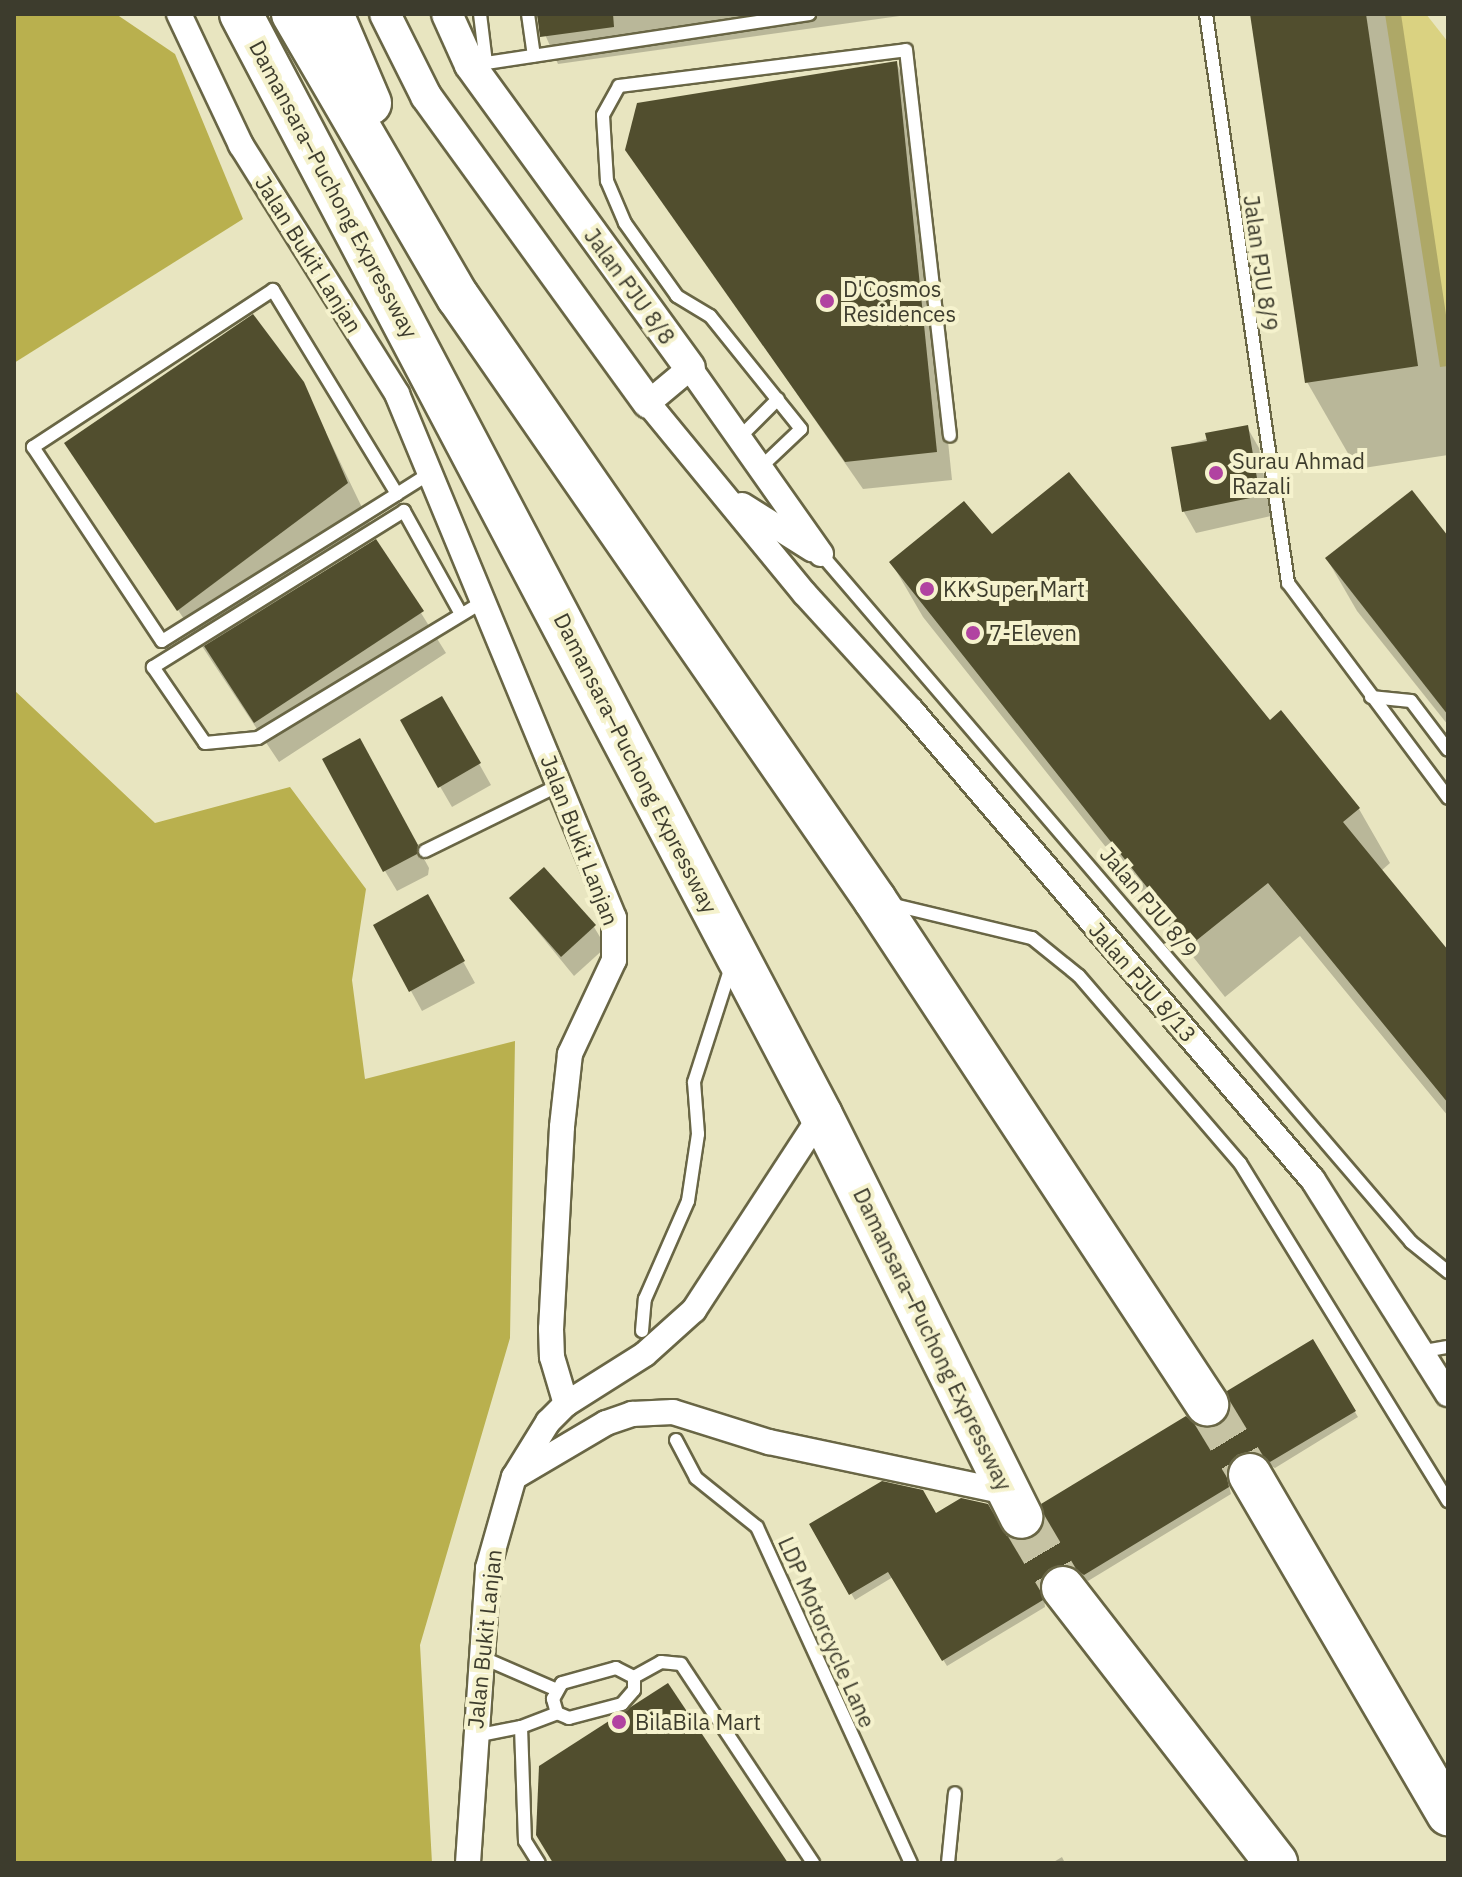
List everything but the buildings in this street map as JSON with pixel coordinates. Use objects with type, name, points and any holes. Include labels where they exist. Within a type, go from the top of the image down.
[{"type":"highway","name":"Damansara–Puchong Expressway","points":[[241,14],[821,1115],[1015,1505]]},
{"type":"highway","name":"Damansara–Puchong Expressway","points":[[293,14],[458,297],[875,900],[1207,1404]]},
{"type":"highway","points":[[332,14],[458,297]]},
{"type":"highway","points":[[1250,1475],[1448,1814]]},
{"type":"highway","points":[[1063,1588],[1276,1863]]},
{"type":"street","name":"Jalan Bukit Lanjan","points":[[179,14],[241,145],[397,394],[432,472],[618,938],[604,989],[570,1054],[551,1329],[552,1357],[566,1404],[534,1441],[514,1477],[488,1568],[474,1736],[468,1863]]},
{"type":"street","points":[[385,14],[426,96],[648,403],[700,466],[755,517],[787,532],[821,554]]},
{"type":"street","name":"Jalan PJU 8/8","points":[[447,14],[478,64],[821,554]]},
{"type":"street","points":[[648,403],[690,368]]},
{"type":"street","name":"Jalan PJU 8/13","points":[[700,466],[805,594],[921,722],[1313,1180],[1448,1394]]},
{"type":"street","points":[[764,473],[787,532],[805,594]]},
{"type":"street","points":[[566,1404],[645,1354],[694,1310],[821,1115]]},
{"type":"street","points":[[514,1477],[606,1423],[632,1414],[673,1412],[769,1442],[1015,1505]]},
{"type":"lane","points":[[480,14],[478,64],[809,14]]},
{"type":"lane","points":[[528,14],[534,56]]},
{"type":"lane","name":"Jalan PJU 8/9","points":[[1206,14],[1284,569],[1303,609],[1448,798]]},
{"type":"lane","points":[[764,473],[801,429],[710,316],[677,296],[625,223],[607,181],[603,115],[619,86],[906,50],[950,435]]},
{"type":"lane","points":[[397,494],[273,290],[33,447],[162,641],[397,494],[432,472]]},
{"type":"lane","points":[[739,438],[778,399]]},
{"type":"lane","points":[[461,614],[404,511],[153,667],[205,743],[258,738],[484,601]]},
{"type":"lane","name":"Jalan PJU 8/9","points":[[821,554],[1411,1242],[1448,1272]]},
{"type":"lane","points":[[1371,697],[1411,701],[1448,750]]},
{"type":"lane","points":[[425,851],[559,785]]},
{"type":"lane","points":[[875,900],[1032,938],[1079,976],[1240,1163],[1448,1501]]},
{"type":"lane","points":[[642,1331],[645,1299],[688,1201],[698,1134],[694,1082],[735,955]]},
{"type":"lane","points":[[1419,1352],[1448,1347]]},
{"type":"lane","name":"LDP Motorcycle Lane","points":[[676,1440],[696,1478],[757,1527],[911,1863]]},
{"type":"lane","points":[[481,1657],[555,1689],[616,1668],[634,1677]]},
{"type":"lane","points":[[634,1677],[661,1662],[681,1664],[813,1863]]},
{"type":"lane","points":[[474,1736],[521,1727],[557,1713],[569,1718],[622,1704],[634,1690],[634,1677]]},
{"type":"lane","points":[[555,1689],[557,1713]]},
{"type":"lane","points":[[521,1727],[525,1841],[539,1863]]},
{"type":"lane","points":[[948,1863],[955,1793]]},
{"type":"shaded area","points":[[14,14],[116,14],[175,54],[243,219],[14,363]]},
{"type":"shaded area","points":[[1385,14],[1426,14],[1448,42],[1448,366],[1440,367]]},
{"type":"shaded area","points":[[14,690],[155,823],[290,787],[366,889],[352,980],[365,1079],[515,1041],[510,1338],[420,1645],[432,1863],[14,1863]]},
{"type":"tunnel","points":[[1207,1404],[1250,1475]]},
{"type":"tunnel","points":[[1021,1517],[1063,1588]]},
{"type":"place","name":"D'Cosmos Residences","points":[[827,301]]},
{"type":"place","name":"Surau Ahmad Razali","points":[[1216,473]]},
{"type":"place","name":"KK Super Mart","points":[[927,589]]},
{"type":"place","name":"7-Eleven","points":[[973,633]]},
{"type":"place","name":"BilaBila Mart","points":[[619,1722]]}]
